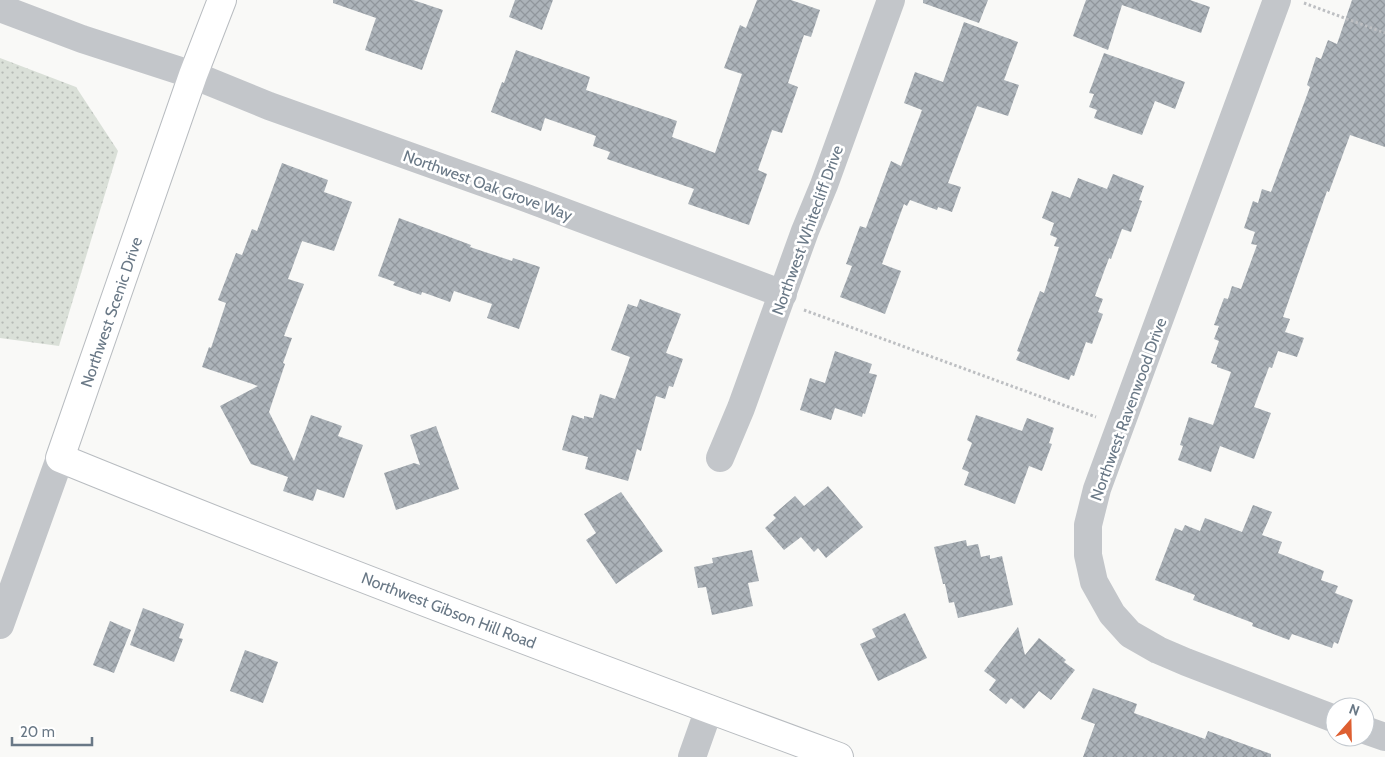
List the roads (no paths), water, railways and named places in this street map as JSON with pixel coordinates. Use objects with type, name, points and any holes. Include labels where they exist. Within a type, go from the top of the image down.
[{"type":"main road","name":"Northwest Scenic Drive","points":[[60,458],[193,75],[222,0]]},
{"type":"main road","name":"Northwest Gibson Hill Road","points":[[60,458],[190,511],[839,757]]},
{"type":"street","name":"Northwest Whitecliff Drive","points":[[720,458],[782,298],[891,0]]},
{"type":"street","name":"Northwest Ravenwood Drive","points":[[1277,0],[1097,489],[1088,525],[1088,555],[1094,582],[1112,614],[1130,634],[1158,650],[1325,715]]},
{"type":"street","name":"Northwest Oak Grove Way","points":[[0,8],[82,39],[193,75],[269,106],[529,199],[782,298]]},
{"type":"street","name":"Northwest Scenic Drive","points":[[0,625],[60,458]]},
{"type":"street","points":[[692,757],[710,709]]}]
